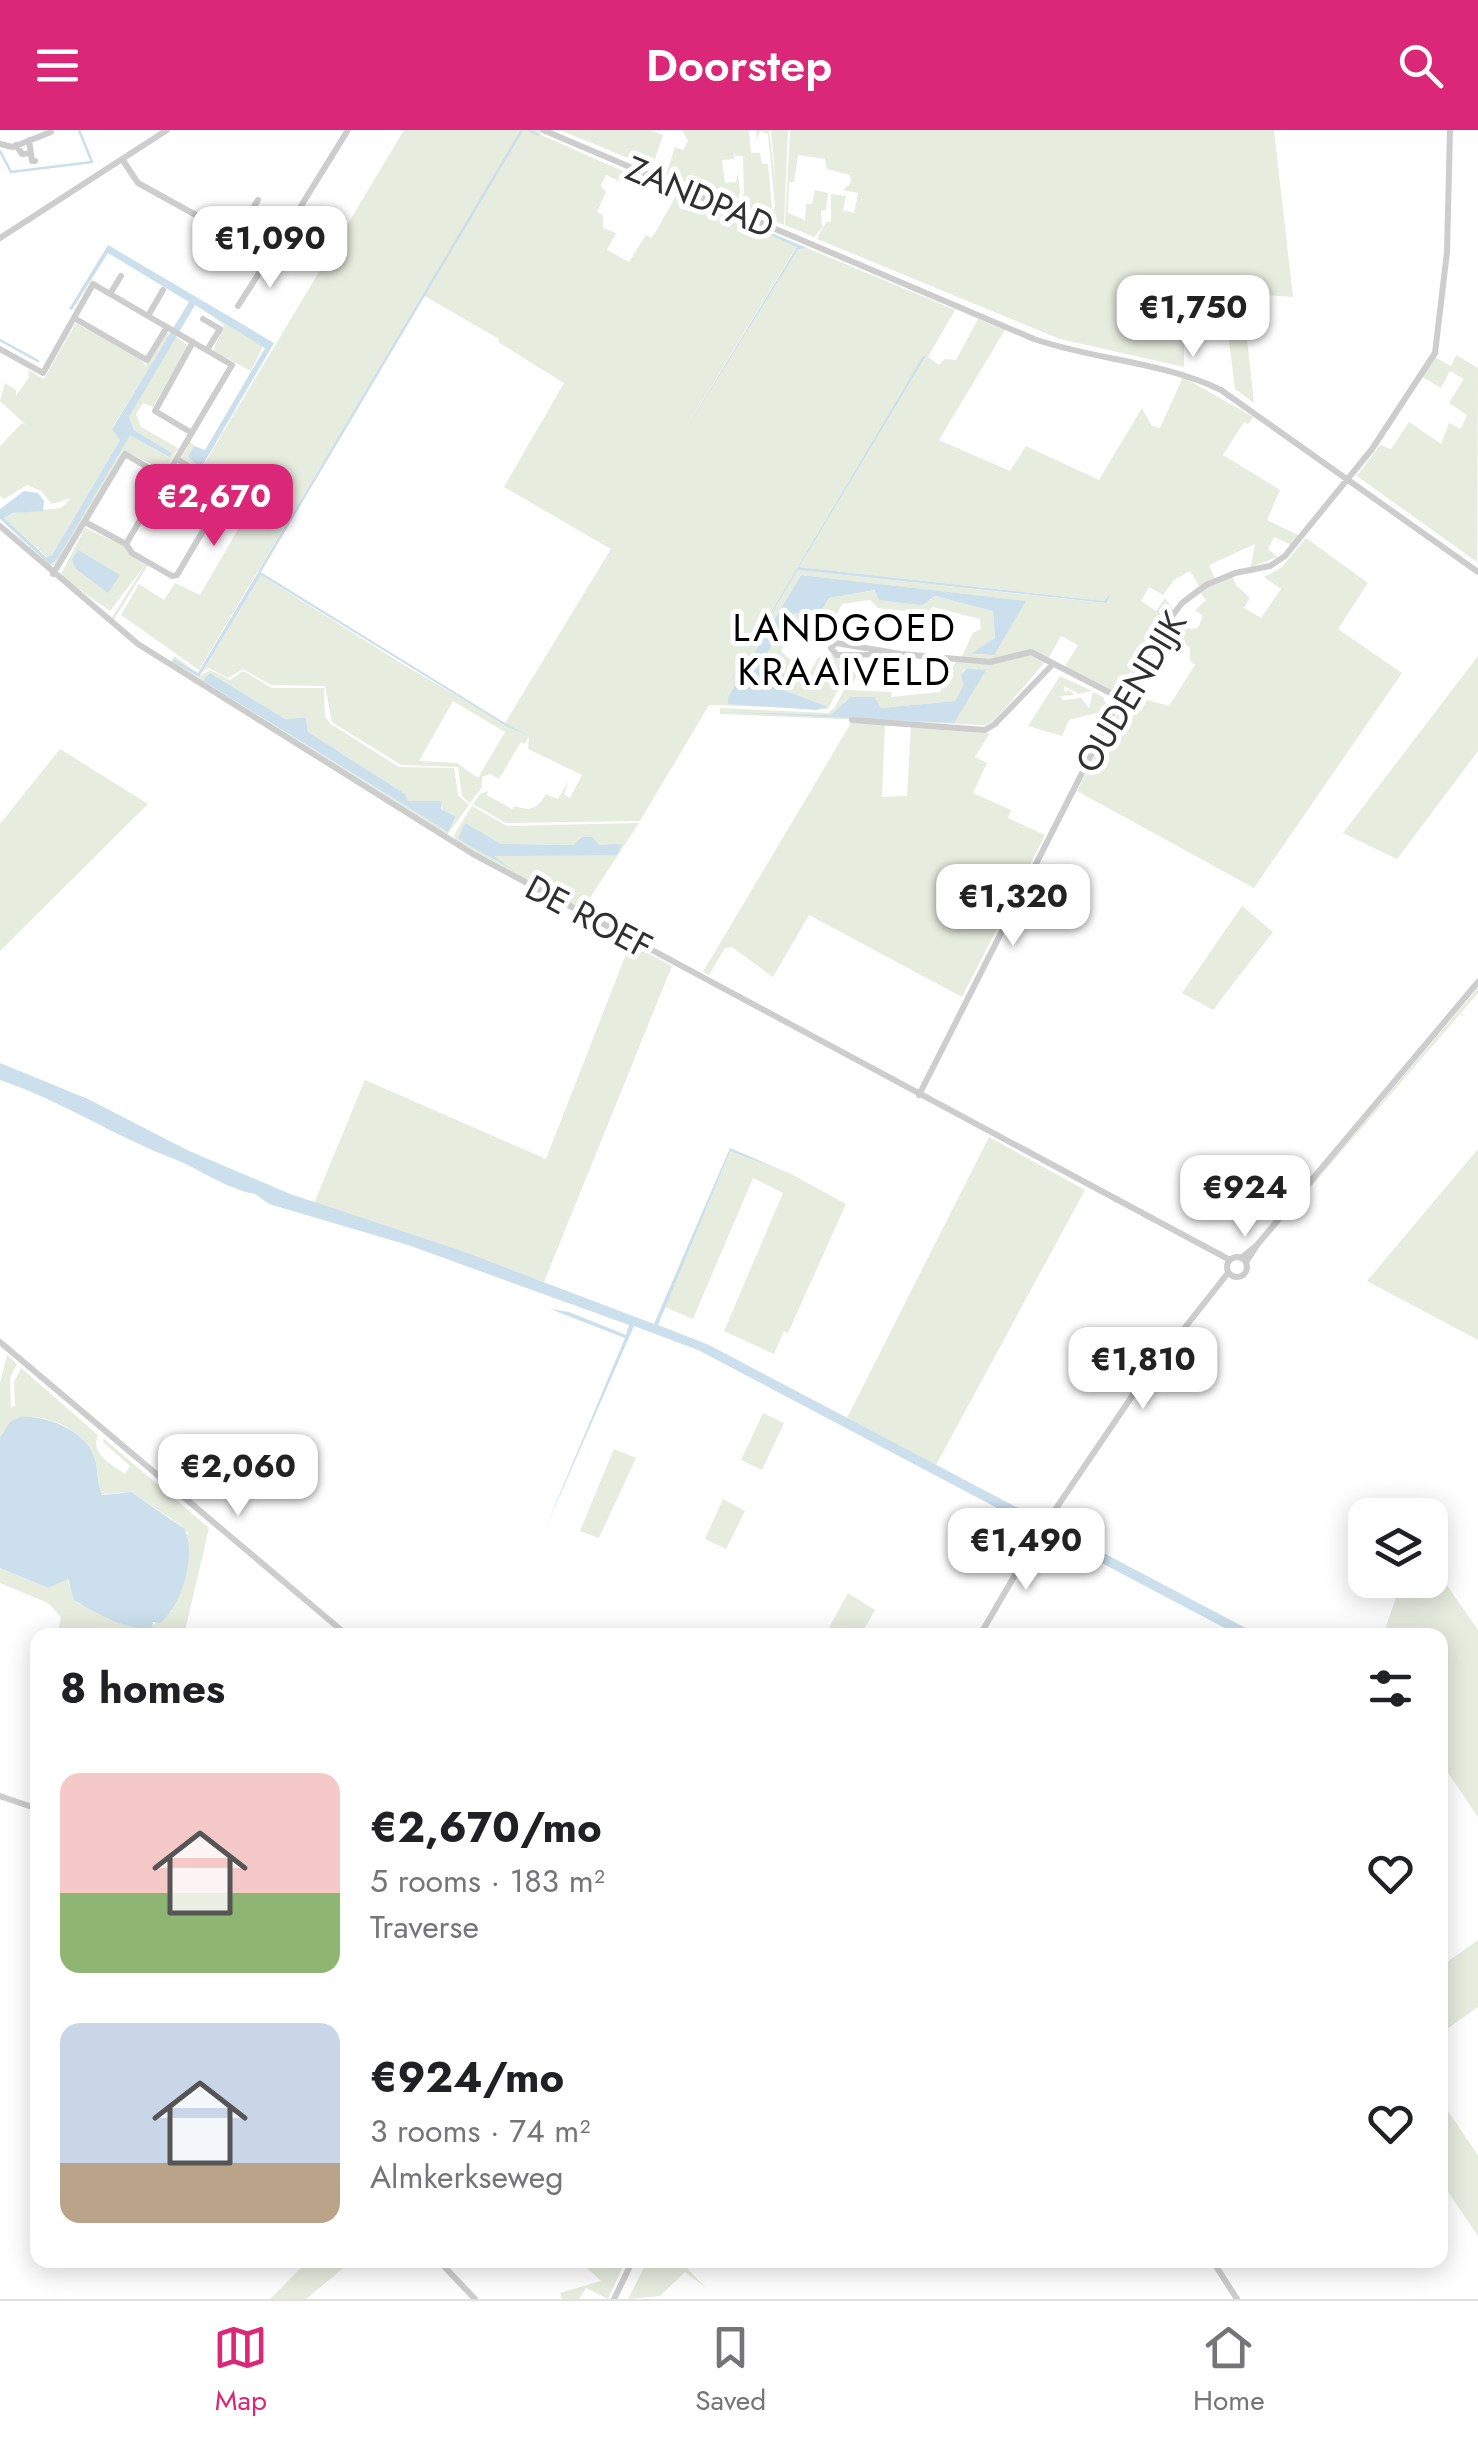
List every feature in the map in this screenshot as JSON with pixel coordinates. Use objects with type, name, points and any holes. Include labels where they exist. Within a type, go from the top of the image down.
[{"type":"street","points":[[0,238],[167,130]]},
{"type":"street","points":[[238,306],[348,130]]},
{"type":"street","name":"ZANDPAD","points":[[543,130],[1057,347],[1200,380],[1221,390],[1478,572]]},
{"type":"street","name":"OUDENDIJK","points":[[919,1094],[1120,698],[1182,603],[1216,580],[1278,562],[1349,480],[1439,342],[1447,252],[1450,130]]},
{"type":"street","points":[[0,144],[16,145],[51,132]]},
{"type":"street","points":[[16,145],[22,154],[33,157],[29,140]]},
{"type":"street","points":[[122,159],[138,183],[270,256]]},
{"type":"street","points":[[235,236],[258,200]]},
{"type":"street","points":[[110,294],[121,276]]},
{"type":"street","points":[[0,349],[43,373],[94,284],[232,365],[126,544]]},
{"type":"street","points":[[148,316],[164,290]]},
{"type":"street","points":[[74,318],[147,360],[168,328]]},
{"type":"street","points":[[203,319],[220,329],[207,350]]},
{"type":"street","points":[[192,433],[154,411],[193,342]]},
{"type":"street","points":[[53,574],[125,454],[166,478]]},
{"type":"street","points":[[86,522],[126,544],[150,563],[177,575],[227,490],[177,459]]},
{"type":"street","name":"DE ROEF","points":[[0,526],[138,644],[473,854],[1214,1254],[1229,1268]]},
{"type":"street","points":[[901,654],[838,655],[831,648],[836,643],[990,662],[1031,652],[1120,698]]},
{"type":"street","points":[[852,720],[990,728],[1052,665]]},
{"type":"street","points":[[984,1628],[1040,1532],[1141,1383],[1219,1288],[1229,1268],[1243,1260],[1478,982]]},
{"type":"street","points":[[1229,1268],[1244,1275],[1243,1260]]},
{"type":"street","points":[[0,1342],[339,1628]]},
{"type":"street","points":[[0,1796],[30,1806]]},
{"type":"street","points":[[446,2268],[475,2299]]},
{"type":"street","points":[[614,2299],[629,2268]]},
{"type":"street","points":[[1217,2268],[1237,2299]]},
{"type":"shaded area","points":[[404,130],[540,130],[541,135],[625,172],[621,182],[606,175],[601,186],[606,192],[597,212],[603,215],[603,228],[616,233],[607,250],[629,262],[646,235],[651,238],[655,233],[677,194],[797,246],[678,441],[798,248],[807,248],[955,310],[928,357],[939,365],[944,359],[956,360],[978,319],[1005,330],[939,440],[1010,471],[1026,446],[1099,480],[1142,408],[1151,425],[1160,428],[1183,377],[1253,417],[1248,424],[1244,422],[1223,455],[1280,490],[1267,520],[1300,536],[1292,545],[1274,537],[1268,549],[1278,557],[1251,567],[1255,544],[1209,565],[1215,578],[1199,586],[1190,571],[1174,580],[1163,595],[1149,587],[1141,601],[1156,611],[1165,598],[1174,610],[1116,693],[1064,668],[1078,645],[1061,636],[1048,659],[1032,651],[991,660],[961,658],[973,633],[981,629],[980,619],[933,607],[926,613],[878,608],[870,600],[842,604],[834,620],[794,625],[781,651],[808,676],[818,658],[832,654],[852,657],[853,662],[828,709],[709,705],[640,821],[506,823],[473,804],[480,794],[488,791],[487,795],[512,809],[530,809],[546,794],[558,799],[569,781],[564,794],[570,798],[582,775],[528,749],[529,736],[525,744],[521,742],[499,779],[490,774],[482,777],[482,787],[470,803],[462,796],[458,767],[401,765],[332,722],[325,686],[271,685],[243,669],[228,678],[209,668],[202,672],[261,575],[526,736],[505,723],[611,549],[504,487],[564,383],[423,295],[199,670],[121,615],[139,584],[164,600],[175,583],[200,595],[255,500],[181,458],[190,442],[195,446],[188,458],[204,464]],"holes":[[[923,356],[799,567],[1104,601],[1112,594],[1105,603],[798,570],[733,676]],[[801,575],[1025,601],[984,655],[995,638],[993,611],[935,596],[930,600],[876,590],[829,598],[822,610],[792,614],[767,653],[778,688],[827,707],[728,697]],[[453,701],[505,732],[478,778],[457,763],[419,761]]]},
{"type":"shaded area","points":[[560,130],[650,130],[663,135],[652,168]]},
{"type":"shaded area","points":[[682,130],[749,130],[751,153],[760,153],[762,164],[768,164],[772,207],[768,217],[739,204],[744,193],[743,156],[735,156],[734,150],[734,159],[722,160],[725,183],[736,182],[738,172],[740,193],[736,203],[666,175],[675,147],[683,150],[688,141]]},
{"type":"shaded area","points":[[756,130],[769,130],[776,188],[771,130],[788,130],[784,225],[770,219],[775,206],[768,134],[760,131],[757,139]]},
{"type":"shaded area","points":[[790,130],[1274,130],[1293,297],[1242,293],[1254,403],[1235,389],[1223,293],[1212,284],[1202,290],[1211,300],[1184,302],[1184,367],[1060,339],[817,239],[826,222],[831,222],[831,194],[846,196],[843,210],[854,213],[858,193],[843,190],[851,183],[850,175],[827,169],[825,159],[798,155],[794,182],[789,182],[788,213],[805,220],[806,204],[812,204],[815,190],[828,193],[826,210],[821,211],[822,228],[814,237],[785,225]]},
{"type":"shaded area","points":[[195,304],[264,344],[251,371],[213,351],[224,325]]},
{"type":"shaded area","points":[[76,323],[141,359],[146,366],[166,332],[170,334],[112,428],[120,440],[52,555],[47,557],[4,518],[14,513],[61,508],[71,498],[52,504],[41,491],[27,485],[4,499],[0,496],[0,446],[22,423],[26,425],[0,401],[5,383],[16,390],[16,396],[29,377],[28,370],[44,379]]},
{"type":"shaded area","points":[[175,336],[188,346],[153,407],[143,403],[136,414],[141,427],[178,448],[165,470],[127,453],[55,566],[50,565],[130,434],[168,457],[172,453],[134,430],[129,417]]},
{"type":"shaded area","points":[[1456,355],[1478,368],[1477,562],[1357,476],[1380,445],[1391,449],[1409,422],[1441,444],[1449,423],[1461,429],[1467,415],[1449,403],[1464,379],[1450,371],[1441,388],[1419,375],[1433,356],[1451,366]]},
{"type":"shaded area","points":[[85,528],[125,546],[148,565],[113,621],[145,565],[110,611],[60,576]]},
{"type":"shaded area","points":[[1306,538],[1368,583],[1338,629],[1402,673],[1254,888],[1077,791],[1117,714],[1128,717],[1134,708],[1141,711],[1147,700],[1169,706],[1195,665],[1190,660],[1190,647],[1163,631],[1173,617],[1191,629],[1198,628],[1203,616],[1195,610],[1206,600],[1199,591],[1232,576],[1250,598],[1244,608],[1261,618],[1281,589],[1264,577],[1281,568]]},
{"type":"shaded area","points":[[1027,654],[1045,662],[995,720],[985,725],[720,714],[720,708],[828,713],[861,657],[863,662],[850,690],[892,692],[891,697],[940,692],[956,661],[978,664]],"holes":[[[977,668],[953,723],[831,716],[846,700],[881,708],[956,701],[964,686],[963,671]]]},
{"type":"shaded area","points":[[174,656],[198,672],[175,659],[198,677],[210,670],[230,680],[243,671],[272,688],[324,688],[325,717],[331,724],[399,767],[454,768],[458,795],[469,805],[447,835],[170,663]],"holes":[[[210,673],[285,719],[306,719],[308,732],[405,794],[408,801],[440,801],[442,809],[456,818],[448,832],[204,682]]]},
{"type":"shaded area","points":[[1478,656],[1478,751],[1397,859],[1343,833]]},
{"type":"shaded area","points":[[1060,676],[1092,691],[1079,694],[1064,686],[1065,693],[1068,690],[1075,695],[1060,696],[1063,700],[1081,698],[1089,708],[1093,692],[1103,697],[1109,710],[1069,720],[1062,736],[1028,726]]},
{"type":"shaded area","points":[[851,723],[885,724],[882,797],[907,796],[911,726],[990,733],[975,757],[987,763],[973,793],[1011,810],[1008,818],[1045,835],[962,997],[809,915],[773,977],[732,947],[725,948],[709,975],[703,972]]},
{"type":"shaded area","points":[[60,749],[148,804],[0,951],[0,824]]},
{"type":"shaded area","points":[[472,806],[507,826],[639,823],[582,910],[456,841],[454,835]],"holes":[[[465,824],[501,844],[574,845],[586,837],[599,845],[622,845],[491,856],[514,868],[458,839]]]},
{"type":"shaded area","points":[[1242,906],[1273,932],[1213,1010],[1182,993]]},
{"type":"shaded area","points":[[630,944],[672,966],[544,1282],[314,1203],[365,1080],[546,1159]]},
{"type":"shaded area","points":[[1478,988],[1478,993],[1254,1253]]},
{"type":"shaded area","points":[[989,1137],[1085,1190],[936,1465],[847,1418]]},
{"type":"shaded area","points":[[1478,1149],[1478,1340],[1367,1281]]},
{"type":"shaded area","points":[[730,1150],[789,1173],[846,1204],[788,1333],[784,1331],[774,1354],[724,1331],[783,1193],[753,1178],[693,1319],[665,1307]]},
{"type":"shaded area","points":[[7,1355],[17,1364],[10,1378],[11,1407],[15,1406],[14,1382],[21,1368],[98,1435],[97,1448],[108,1462],[125,1474],[130,1466],[104,1439],[209,1528],[186,1628],[148,1628],[171,1612],[188,1560],[188,1533],[131,1492],[100,1494],[93,1454],[75,1432],[62,1425],[48,1419],[20,1419],[0,1437],[0,1383]]},
{"type":"shaded area","points":[[763,1413],[784,1423],[762,1470],[741,1460]]},
{"type":"shaded area","points":[[614,1449],[636,1458],[599,1538],[580,1531]]},
{"type":"shaded area","points":[[723,1499],[745,1511],[726,1549],[705,1539]]},
{"type":"shaded area","points":[[0,1568],[48,1588],[66,1578],[78,1603],[144,1628],[59,1628],[61,1617],[48,1603],[0,1583]]},
{"type":"shaded area","points":[[1448,1587],[1478,1630],[1478,1817],[1448,1773],[1448,1628],[1385,1628],[1396,1598],[1448,1598]]},
{"type":"shaded area","points":[[848,1593],[875,1610],[865,1628],[829,1628]]},
{"type":"shaded area","points":[[1478,1940],[1478,2007],[1448,2028],[1448,1961]]},
{"type":"shaded area","points":[[1448,2111],[1478,2155],[1478,2236],[1448,2192]]},
{"type":"shaded area","points":[[301,2268],[343,2268],[306,2299],[270,2299]]},
{"type":"shaded area","points":[[587,2268],[622,2268],[608,2299],[586,2288],[579,2299],[562,2299],[560,2293],[601,2281]]},
{"type":"shaded area","points":[[644,2268],[687,2268],[706,2288],[685,2272],[660,2296],[628,2299]]},
{"type":"water","points":[[684,196],[807,248],[798,249],[678,442],[797,247]]},
{"type":"water","points":[[108,245],[274,343],[201,468],[188,457],[194,446],[205,450],[265,348],[195,305],[129,417],[134,430],[172,453],[169,457],[130,435],[58,558],[50,565],[0,519],[0,509],[24,491],[38,493],[44,501],[43,511],[13,513],[4,518],[46,557],[52,555],[120,440],[112,429],[189,302],[108,253],[72,310],[69,309]]},
{"type":"water","points":[[923,356],[799,567],[1104,601],[1112,593],[1106,603],[798,570],[717,703]]},
{"type":"water","points":[[78,550],[120,575],[108,593],[75,568],[72,559]]},
{"type":"water","points":[[259,571],[527,735],[508,727],[261,575],[199,677],[173,662],[175,659],[198,673]]},
{"type":"water","points":[[801,575],[1026,601],[994,655],[972,653],[995,638],[993,611],[935,596],[922,605],[879,600],[875,590],[829,598],[822,610],[792,614],[767,653],[785,674],[778,688],[828,707],[817,710],[728,704],[728,697]]},
{"type":"water","points":[[967,668],[986,670],[954,723],[722,712],[831,715],[850,697],[874,697],[881,708],[955,701],[964,685],[961,675]]},
{"type":"water","points":[[210,673],[285,719],[306,718],[308,732],[405,794],[408,801],[441,801],[441,809],[456,817],[448,832],[203,681]]},
{"type":"water","points":[[465,823],[501,844],[574,845],[582,837],[592,837],[599,845],[622,844],[617,855],[494,856],[513,870],[458,839]]},
{"type":"water","points":[[0,1063],[88,1099],[187,1150],[290,1194],[459,1250],[654,1324],[730,1148],[784,1171],[730,1151],[658,1325],[709,1345],[1246,1628],[1225,1628],[698,1350],[634,1326],[543,1534],[625,1338],[550,1309],[569,1312],[626,1335],[629,1325],[408,1245],[269,1204],[255,1194],[223,1183],[0,1080]]},
{"type":"water","points":[[20,1417],[52,1422],[82,1439],[94,1456],[102,1495],[131,1492],[185,1529],[189,1552],[185,1579],[175,1605],[160,1623],[153,1622],[152,1628],[122,1624],[74,1600],[68,1579],[48,1588],[0,1568],[0,1437],[10,1422]]},
{"type":"waterway","points":[[0,151],[11,172],[92,162],[79,130]]},
{"type":"waterway","points":[[260,571],[522,130]]},
{"type":"waterway","points":[[529,130],[538,135]]},
{"type":"waterway","points":[[0,340],[38,361]]},
{"type":"district","name":"LANDGOED KRAAIVELD","points":[[845,650]]}]
